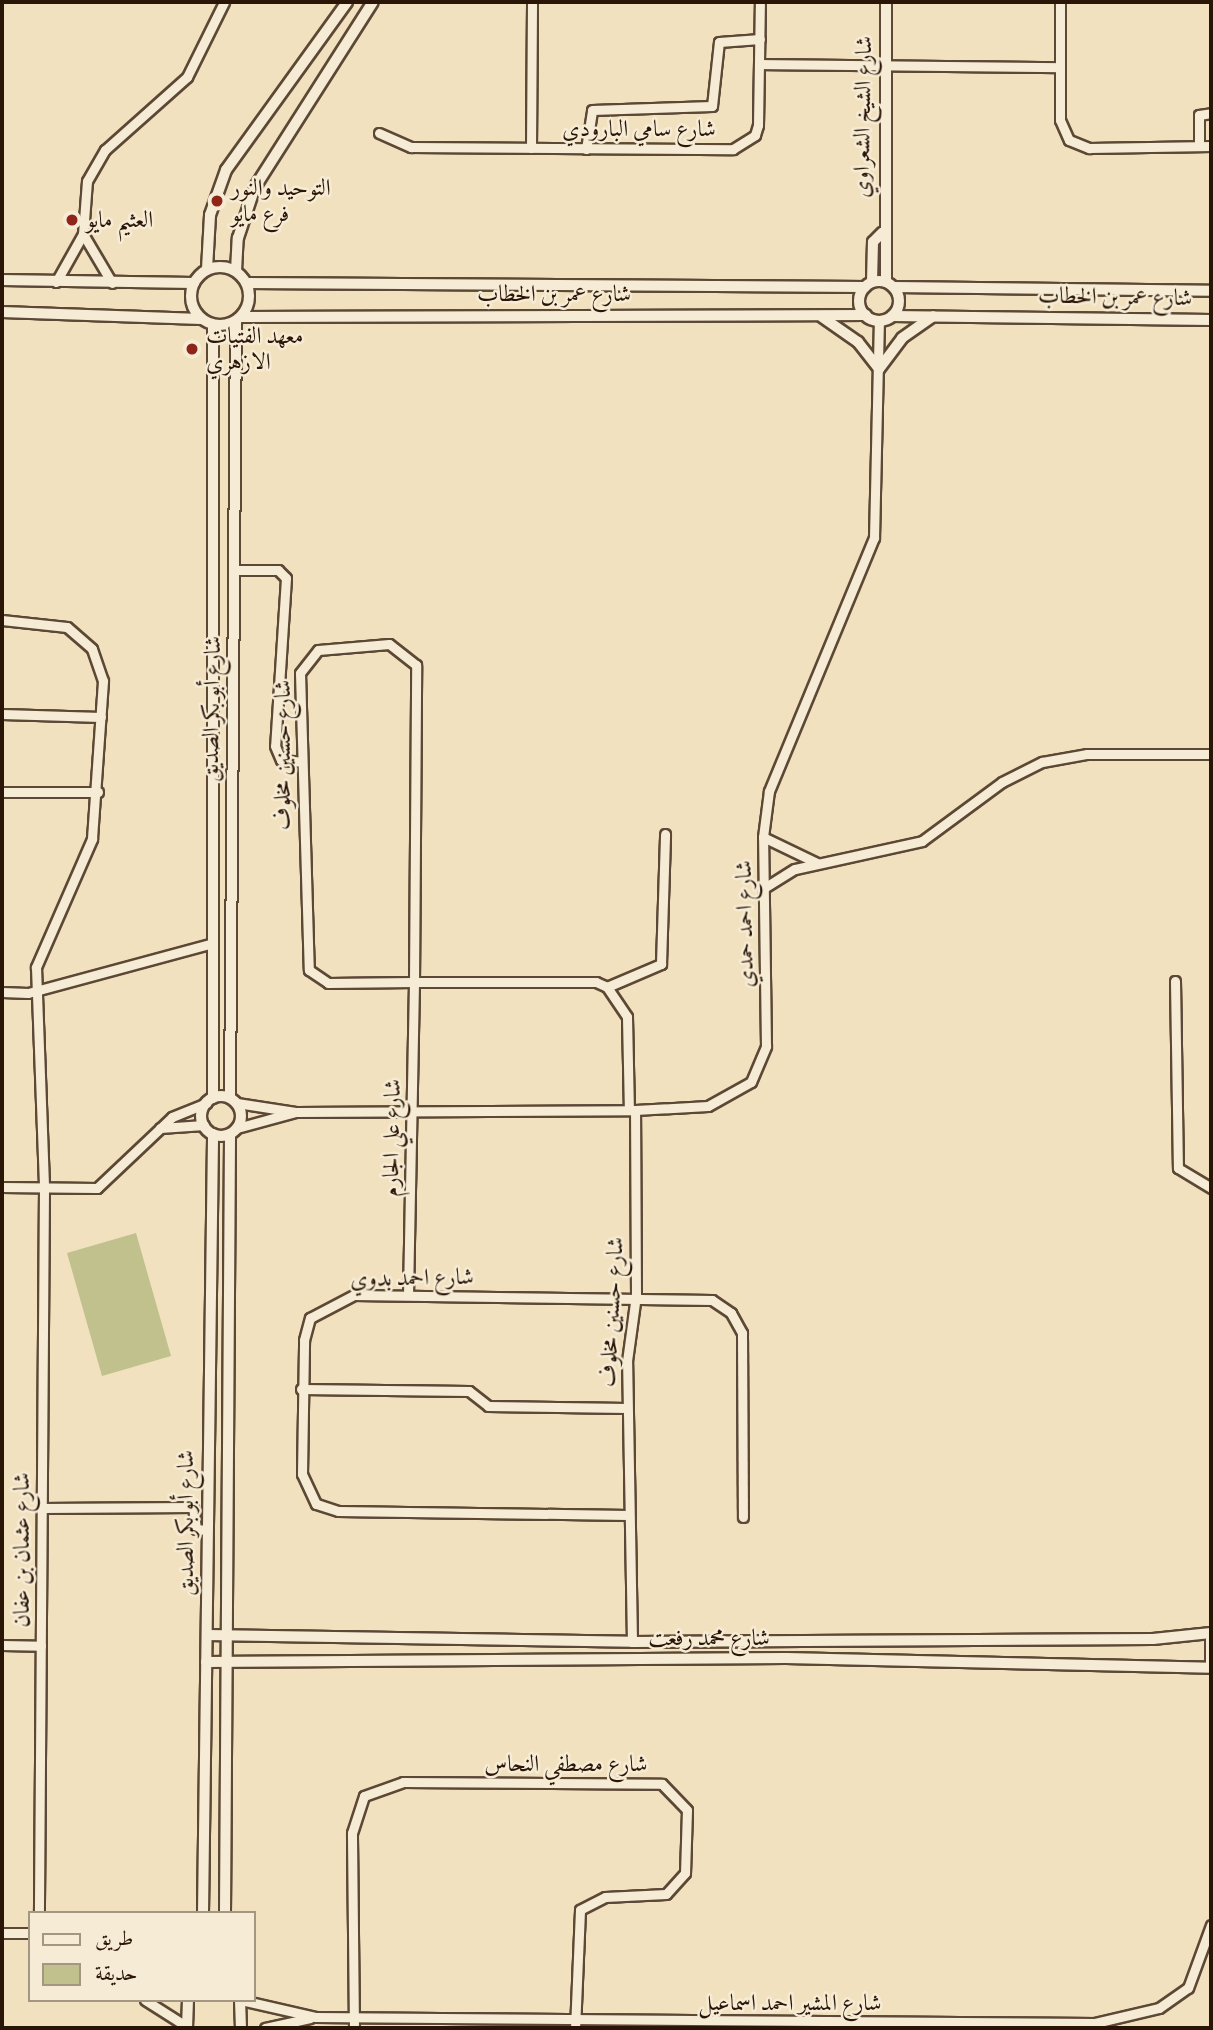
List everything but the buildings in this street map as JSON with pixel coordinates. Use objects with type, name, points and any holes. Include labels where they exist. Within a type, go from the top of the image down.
[{"type":"street","points":[[113,284],[83,234],[82,198],[95,163],[187,77],[224,2]]},
{"type":"street","points":[[201,319],[191,298],[194,283],[207,269],[210,215],[226,170],[347,2]]},
{"type":"street","points":[[236,271],[238,238],[255,187],[373,2]]},
{"type":"street","name":"شارع سامي البارودي","points":[[531,148],[532,2]]},
{"type":"street","points":[[760,2],[759,64],[883,68],[1060,67]]},
{"type":"street","name":"شارع الشيخ الشعراوي","points":[[886,2],[882,233],[889,243],[890,285]]},
{"type":"street","points":[[1060,2],[1060,120],[1069,140],[1089,148],[1211,146]]},
{"type":"street","points":[[586,149],[592,110],[712,106],[719,42],[760,39]]},
{"type":"street","name":"شارع سامي البارودي","points":[[379,132],[411,147],[586,149],[745,144],[758,125],[759,64]]},
{"type":"street","points":[[1199,146],[1199,115],[1211,113]]},
{"type":"street","name":"شارع الشيخ الشعراوي","points":[[869,285],[873,242],[882,233]]},
{"type":"street","points":[[56,282],[83,234]]},
{"type":"street","points":[[2,312],[201,319],[213,325],[239,319],[250,299],[247,283],[236,271],[207,269]]},
{"type":"street","points":[[2,280],[113,284],[194,283]]},
{"type":"street","name":"شارع عمر بن الخطاب","points":[[247,283],[869,285]]},
{"type":"street","points":[[869,285],[890,285],[899,300],[892,316],[879,321],[866,315],[860,300],[869,285]]},
{"type":"street","name":"شارع عمر بن الخطاب","points":[[890,285],[1211,291]]},
{"type":"street","name":"شارع عمر بن الخطاب","points":[[239,319],[866,315]]},
{"type":"street","points":[[819,316],[849,334],[879,369],[902,338],[934,316]]},
{"type":"street","name":"شارع عمر بن الخطاب","points":[[892,316],[1211,320]]},
{"type":"street","name":"شارع أبو بكر الصديق","points":[[225,1911],[239,319]]},
{"type":"street","name":"شارع احمد حمدي","points":[[234,1100],[295,1112],[412,1109],[632,1110],[718,1103],[758,1071],[766,1046],[763,836],[772,782],[874,538],[879,321]]},
{"type":"street","name":"شارع أبو بكر الصديق","points":[[204,1125],[210,1100],[213,325]]},
{"type":"street","points":[[235,570],[278,570],[286,578],[275,746],[281,760],[302,762]]},
{"type":"street","name":"شارع عثمان بن عفان","points":[[2,620],[51,621],[81,636],[100,664],[98,792],[92,839],[38,954],[36,991],[44,1188],[39,1911]]},
{"type":"street","name":"شارع حسنين مخلوف","points":[[414,982],[416,664],[409,655],[389,644],[328,647],[310,656],[300,673],[309,970],[328,984],[414,982],[607,987],[627,1017],[636,1295],[627,1408],[632,1642]]},
{"type":"street","points":[[2,714],[101,717]]},
{"type":"street","points":[[764,888],[783,873],[922,841],[1002,782],[1042,762],[1087,754],[1211,754]]},
{"type":"street","points":[[2,792],[98,792]]},
{"type":"street","points":[[607,987],[661,964],[665,834]]},
{"type":"street","points":[[763,836],[819,863]]},
{"type":"street","points":[[2,992],[36,991],[210,944]]},
{"type":"street","points":[[1175,981],[1178,1168],[1211,1188]]},
{"type":"street","name":"شارع علي الجارم","points":[[408,1295],[414,982]]},
{"type":"street","points":[[2,1187],[97,1188],[179,1111],[210,1100],[234,1100]]},
{"type":"street","name":"شارع احمد حمدي","points":[[233,1131],[295,1112]]},
{"type":"street","points":[[160,1128],[204,1125],[213,1134],[233,1131]]},
{"type":"street","name":"شارع أبو بكر الصديق","points":[[203,1911],[213,1134]]},
{"type":"street","name":"شارع احمد بدوي","points":[[628,1515],[326,1509],[303,1485],[302,1389],[305,1329],[318,1310],[354,1295],[636,1295],[712,1300],[738,1323],[743,1517]]},
{"type":"street","points":[[302,1389],[469,1391],[483,1405],[627,1408]]},
{"type":"street","points":[[42,1508],[193,1507],[196,1529],[207,1530]]},
{"type":"street","name":"شارع محمد رفعت","points":[[207,1634],[632,1642],[783,1637],[1153,1639],[1211,1633]]},
{"type":"street","points":[[783,1637],[786,1658]]},
{"type":"street","points":[[802,1637],[802,1658]]},
{"type":"street","points":[[1211,1639],[1211,1666]]},
{"type":"street","points":[[2,1646],[41,1646]]},
{"type":"street","name":"شارع محمد رفعت","points":[[206,1662],[802,1658],[1211,1666]]},
{"type":"street","name":"شارع مصطفي النحاس","points":[[354,2016],[352,1833],[364,1796],[403,1782],[662,1784],[682,1798],[687,1810],[685,1873],[666,1894],[605,1897],[580,1910],[575,2025]]},
{"type":"street","name":"شارع المشير احمد اسماعيل","points":[[265,2028],[315,2017],[354,2016],[575,2025],[995,2026],[1095,2023],[1159,2008],[1188,1988],[1211,1925]]},
{"type":"street","points":[[2,1933],[28,1933]]},
{"type":"street","points":[[148,2002],[187,2027]]},
{"type":"street","points":[[187,2027],[188,2002]]},
{"type":"street","points":[[240,2002],[241,2028]]},
{"type":"street","name":"شارع المشير احمد اسماعيل","points":[[249,2002],[315,2017]]},
{"type":"street","points":[[354,2016],[354,2028]]},
{"type":"green space","points":[[136,1233],[171,1356],[102,1376],[67,1253]]},
{"type":"place","name":"التوحيد والنور فرع مايو","points":[[217,201]]},
{"type":"place","name":"العثيم مايو","points":[[72,220]]},
{"type":"place","name":"معهد الفتيات الازهري","points":[[192,349]]}]
